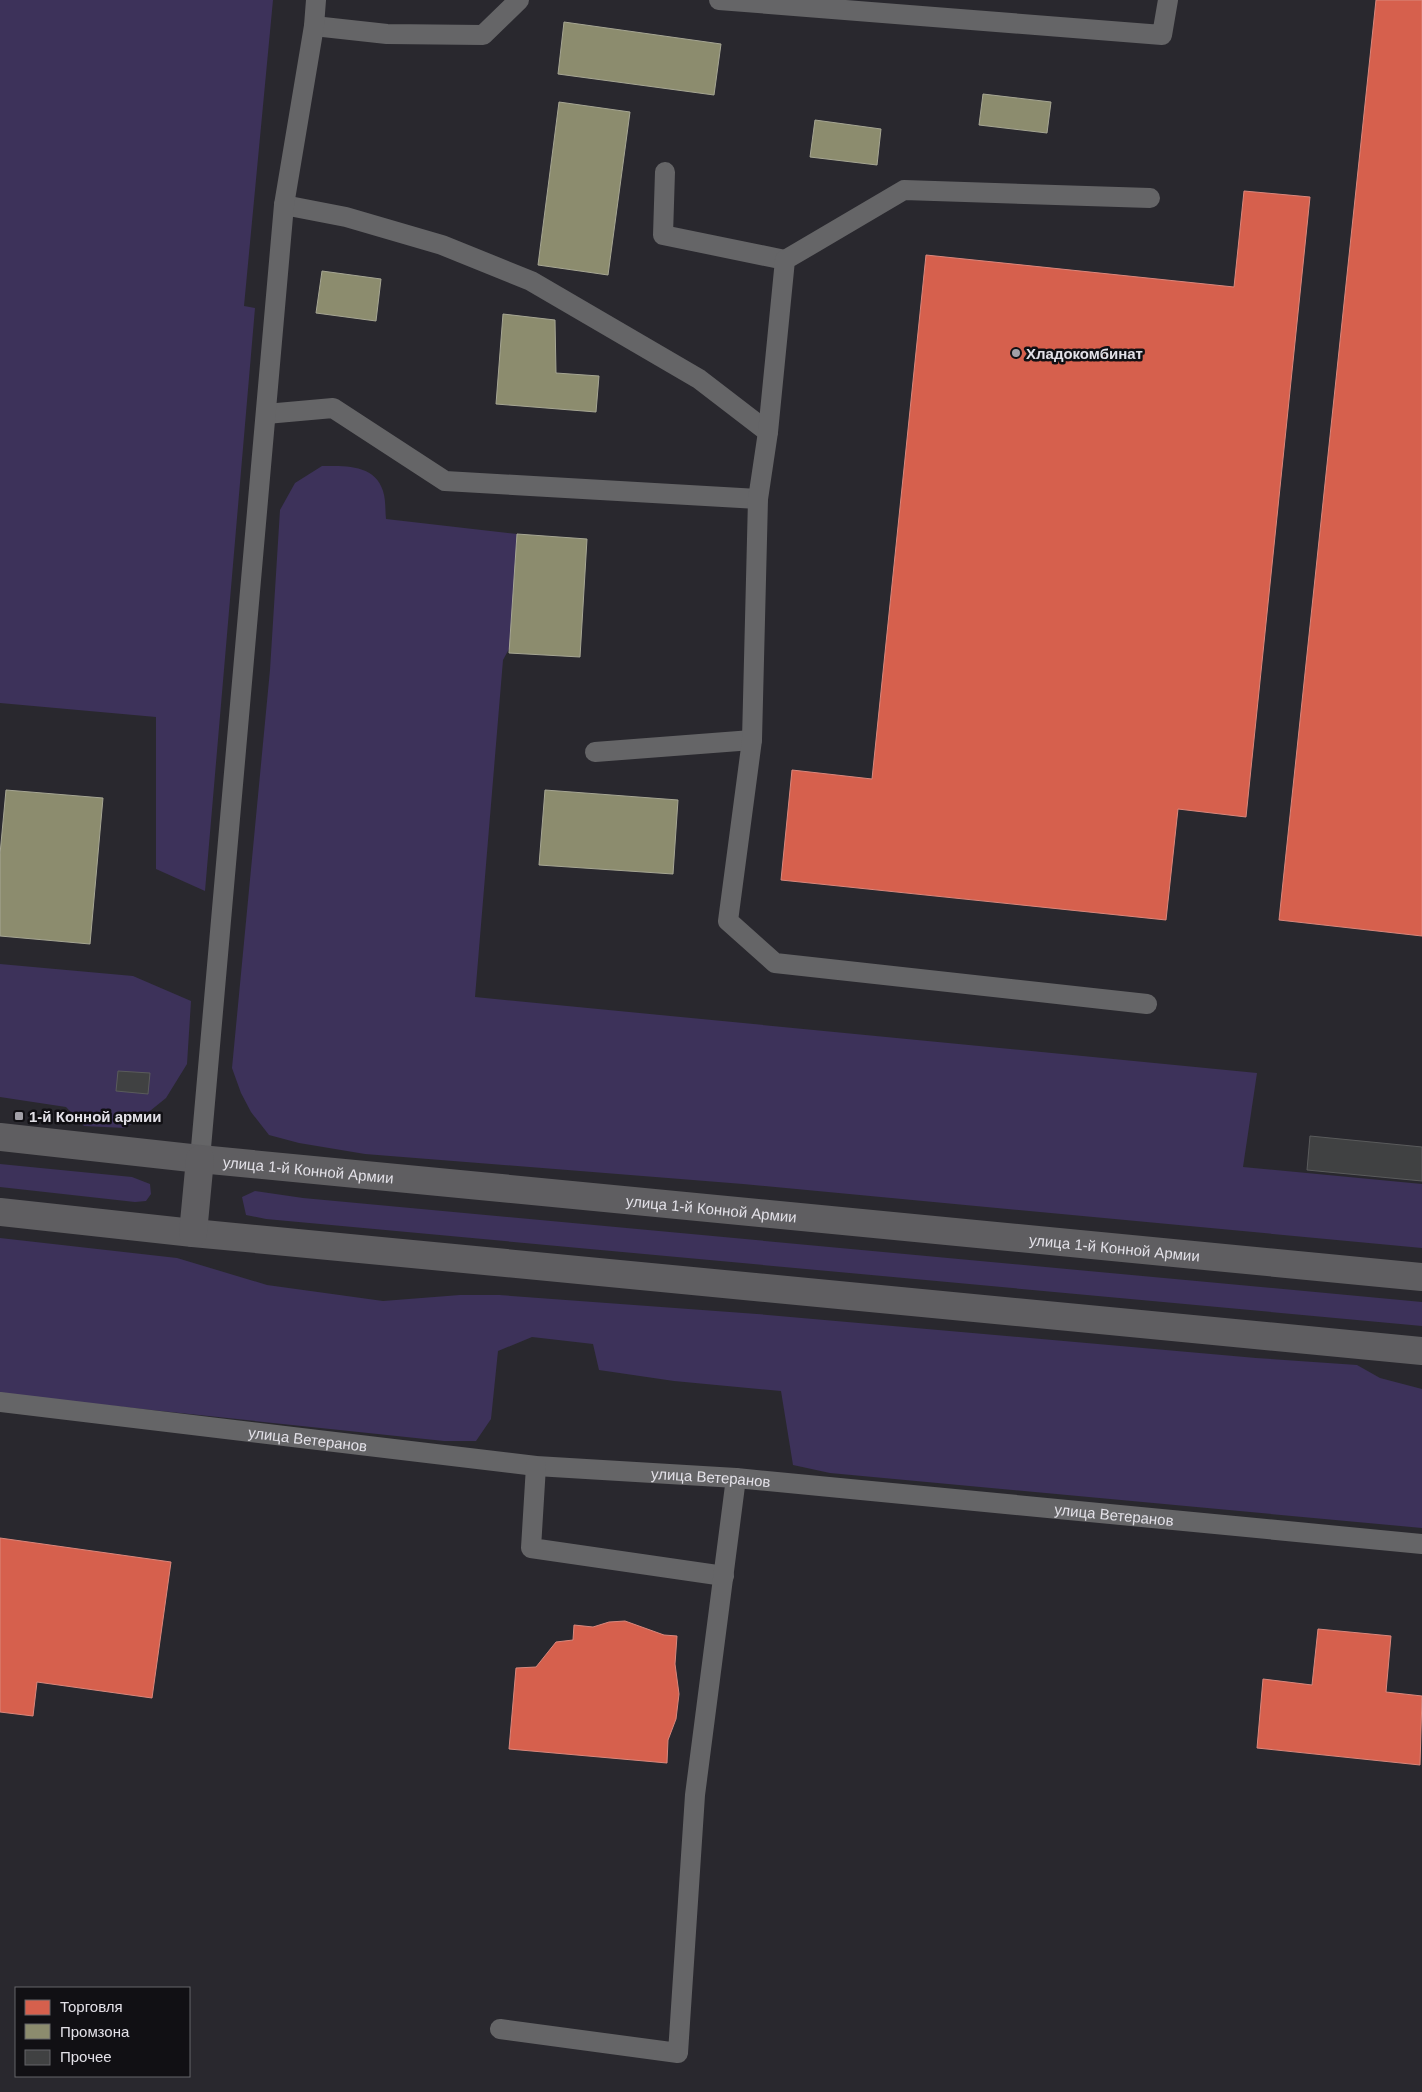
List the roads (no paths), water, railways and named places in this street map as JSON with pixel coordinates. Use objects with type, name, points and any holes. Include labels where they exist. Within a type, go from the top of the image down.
[{"type":"main road","name":"улица 1-й Конной Армии","points":[[0,1137],[200,1159],[1422,1277]]},
{"type":"main road","points":[[193,1233],[200,1159]]},
{"type":"main road","points":[[0,1212],[193,1233],[1422,1351]]},
{"type":"lane","points":[[200,1159],[284,205],[314,26],[316,0]]},
{"type":"lane","points":[[314,26],[387,34],[483,35],[519,0]]},
{"type":"lane","points":[[719,0],[1162,35],[1168,0]]},
{"type":"lane","points":[[664,172],[663,235],[785,260],[904,190],[1150,198]]},
{"type":"lane","points":[[284,205],[346,217],[442,245],[530,281],[699,379],[768,432]]},
{"type":"lane","points":[[785,260],[768,432],[758,499],[752,740],[728,921],[775,963],[1147,1004]]},
{"type":"lane","points":[[266,414],[333,408],[445,481],[758,499]]},
{"type":"lane","points":[[595,752],[752,740]]},
{"type":"lane","name":"улица Ветеранов","points":[[0,1402],[536,1466],[736,1478],[1422,1544]]},
{"type":"lane","points":[[536,1466],[531,1548],[724,1576]]},
{"type":"lane","points":[[500,2029],[678,2053],[695,1795],[736,1478]]},
{"type":"place","name":"Хладокомбинат","points":[[1016,353]]},
{"type":"place","name":"1-й Конной армии","points":[[19,1116]]}]
